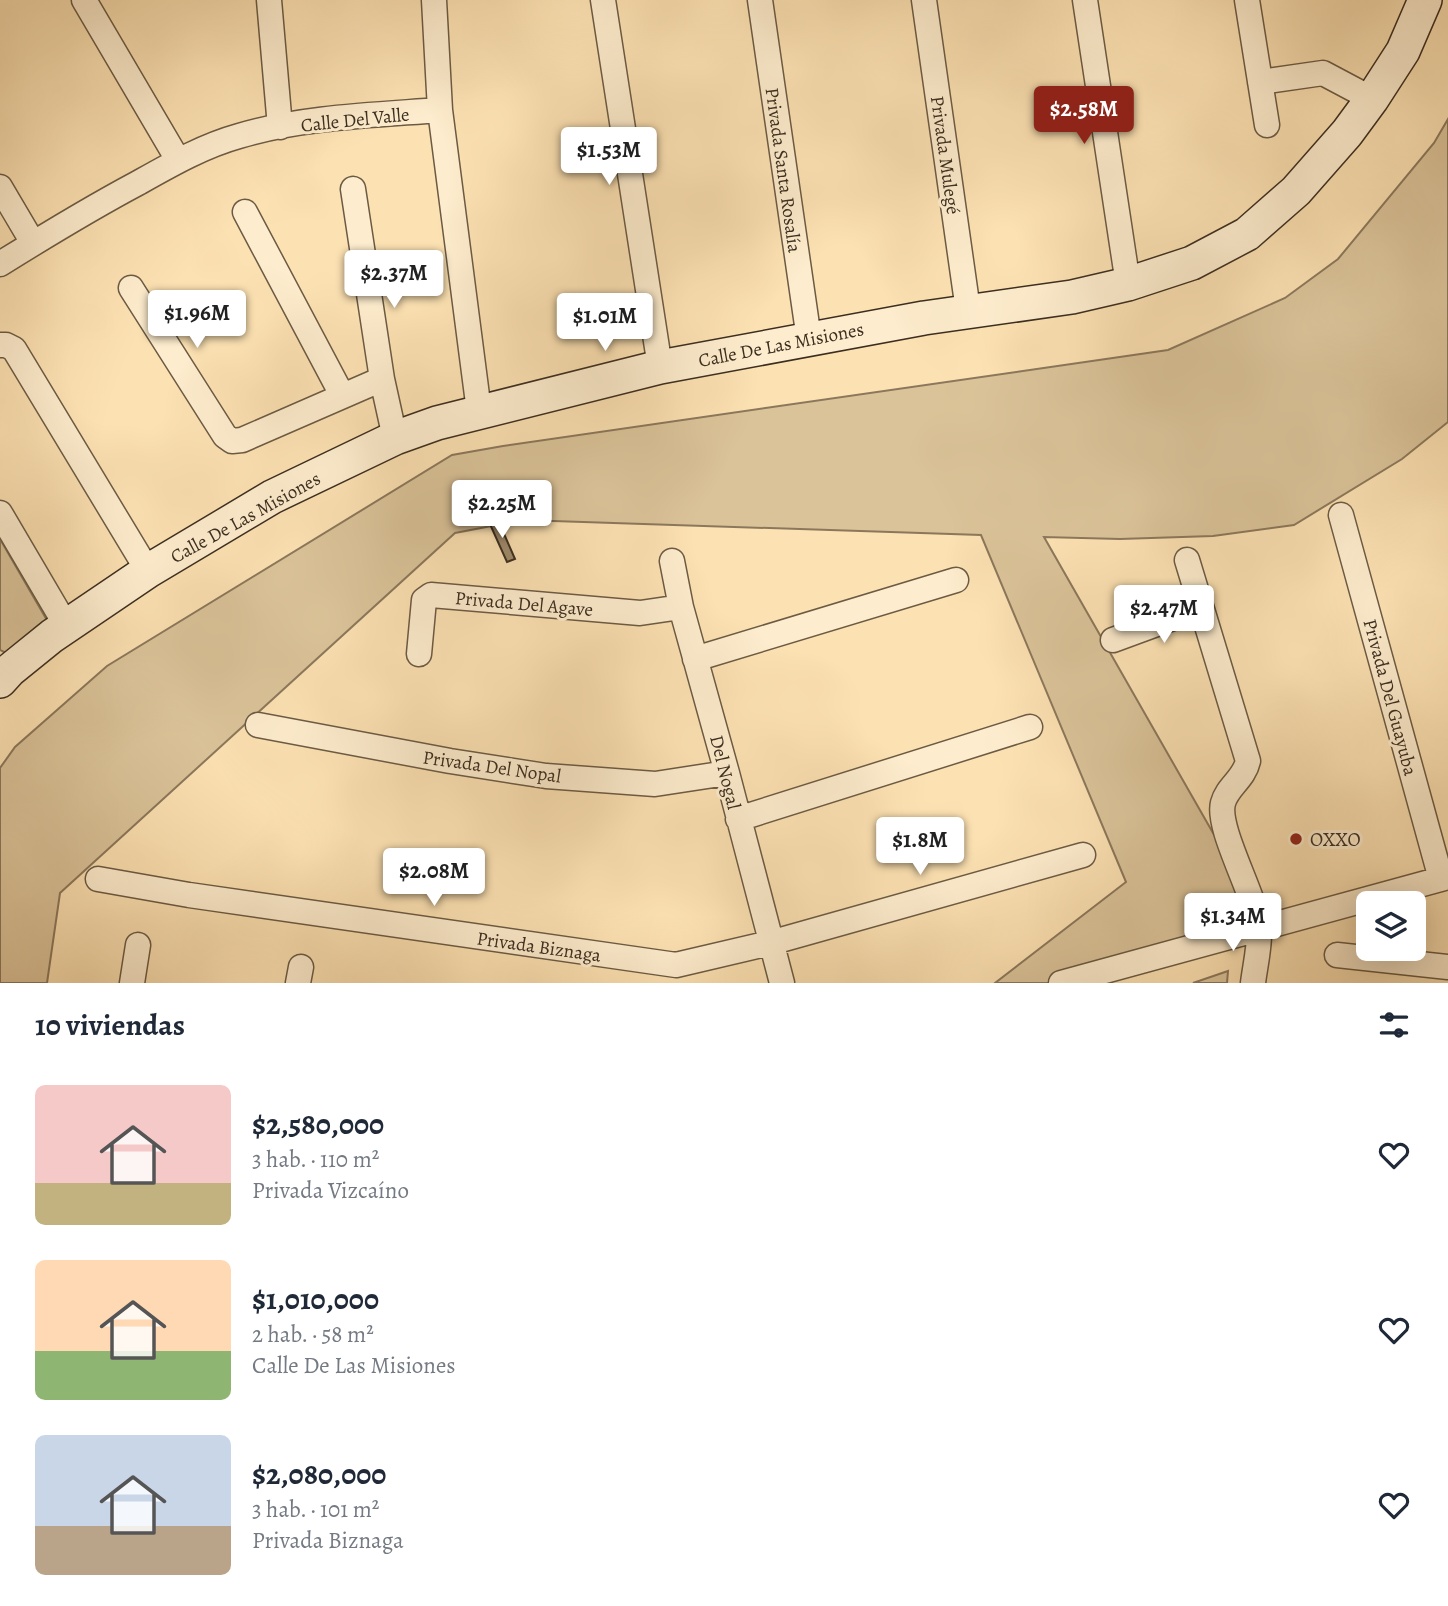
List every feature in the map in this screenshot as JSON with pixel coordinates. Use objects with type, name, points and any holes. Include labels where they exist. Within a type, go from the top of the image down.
[{"type":"street","points":[[85,0],[178,160]]},
{"type":"street","points":[[269,0],[280,127]]},
{"type":"street","points":[[434,0],[440,110],[479,411]]},
{"type":"street","points":[[603,0],[660,367]]},
{"type":"street","name":"Privada Santa Rosalía","points":[[760,0],[809,339]]},
{"type":"street","name":"Privada Mulegé","points":[[924,0],[968,310]]},
{"type":"street","points":[[1085,0],[1128,284]]},
{"type":"street","points":[[1247,0],[1267,125]]},
{"type":"street","name":"Calle De Las Misiones","points":[[3,671],[148,571],[272,497],[396,438],[479,411],[660,367],[968,310],[1072,297],[1128,284],[1192,263],[1247,234],[1296,191],[1347,133],[1371,99],[1403,51],[1425,0]]},
{"type":"street","points":[[1260,82],[1323,73],[1371,99]]},
{"type":"street","name":"Calle Del Valle","points":[[0,264],[178,160],[241,135],[358,116],[440,110]]},
{"type":"street","points":[[0,187],[33,243]]},
{"type":"street","points":[[354,189],[382,379],[396,438]]},
{"type":"street","points":[[245,212],[342,396]]},
{"type":"street","points":[[131,288],[225,436],[232,441],[243,440],[382,379]]},
{"type":"street","points":[[0,345],[14,349],[148,571]]},
{"type":"street","points":[[0,513],[67,627]]},
{"type":"street","name":"Privada Del Guayuba","points":[[1341,515],[1444,878]]},
{"type":"street","points":[[1187,560],[1248,761],[1245,774],[1223,803],[1224,822],[1259,928],[1253,983]]},
{"type":"street","name":"Del Nogal","points":[[671,561],[782,983]]},
{"type":"street","points":[[695,659],[956,580]]},
{"type":"street","name":"Privada Del Agave","points":[[419,654],[424,600],[431,595],[640,612],[681,607]]},
{"type":"street","points":[[1113,640],[1200,608]]},
{"type":"street","name":"Privada Del Nopal","points":[[258,725],[546,776],[655,784],[727,773]]},
{"type":"street","points":[[738,819],[1030,727]]},
{"type":"street","name":"Privada Biznaga","points":[[98,879],[189,895],[676,965],[771,943],[1083,855]]},
{"type":"street","points":[[1061,983],[1444,878]]},
{"type":"street","points":[[132,983],[138,945]]},
{"type":"street","points":[[1336,956],[1448,967]]},
{"type":"shaded area","points":[[1448,119],[1448,422],[1402,459],[1294,525],[1213,536],[1120,539],[1044,537],[1249,896],[1259,928],[1061,983],[995,983],[1126,882],[981,535],[523,520],[455,533],[60,893],[47,983],[0,983],[0,768],[15,747],[107,666],[452,455],[1168,350],[1285,298],[1338,259],[1434,143]]},
{"type":"shaded area","points":[[0,539],[48,622],[6,653],[0,650]]},
{"type":"shaded area","points":[[1228,971],[1227,983],[1193,983]]},
{"type":"building","points":[[497,518],[515,559],[507,562],[489,522]]},
{"type":"place","name":"OXXO","points":[[1296,839]]}]
